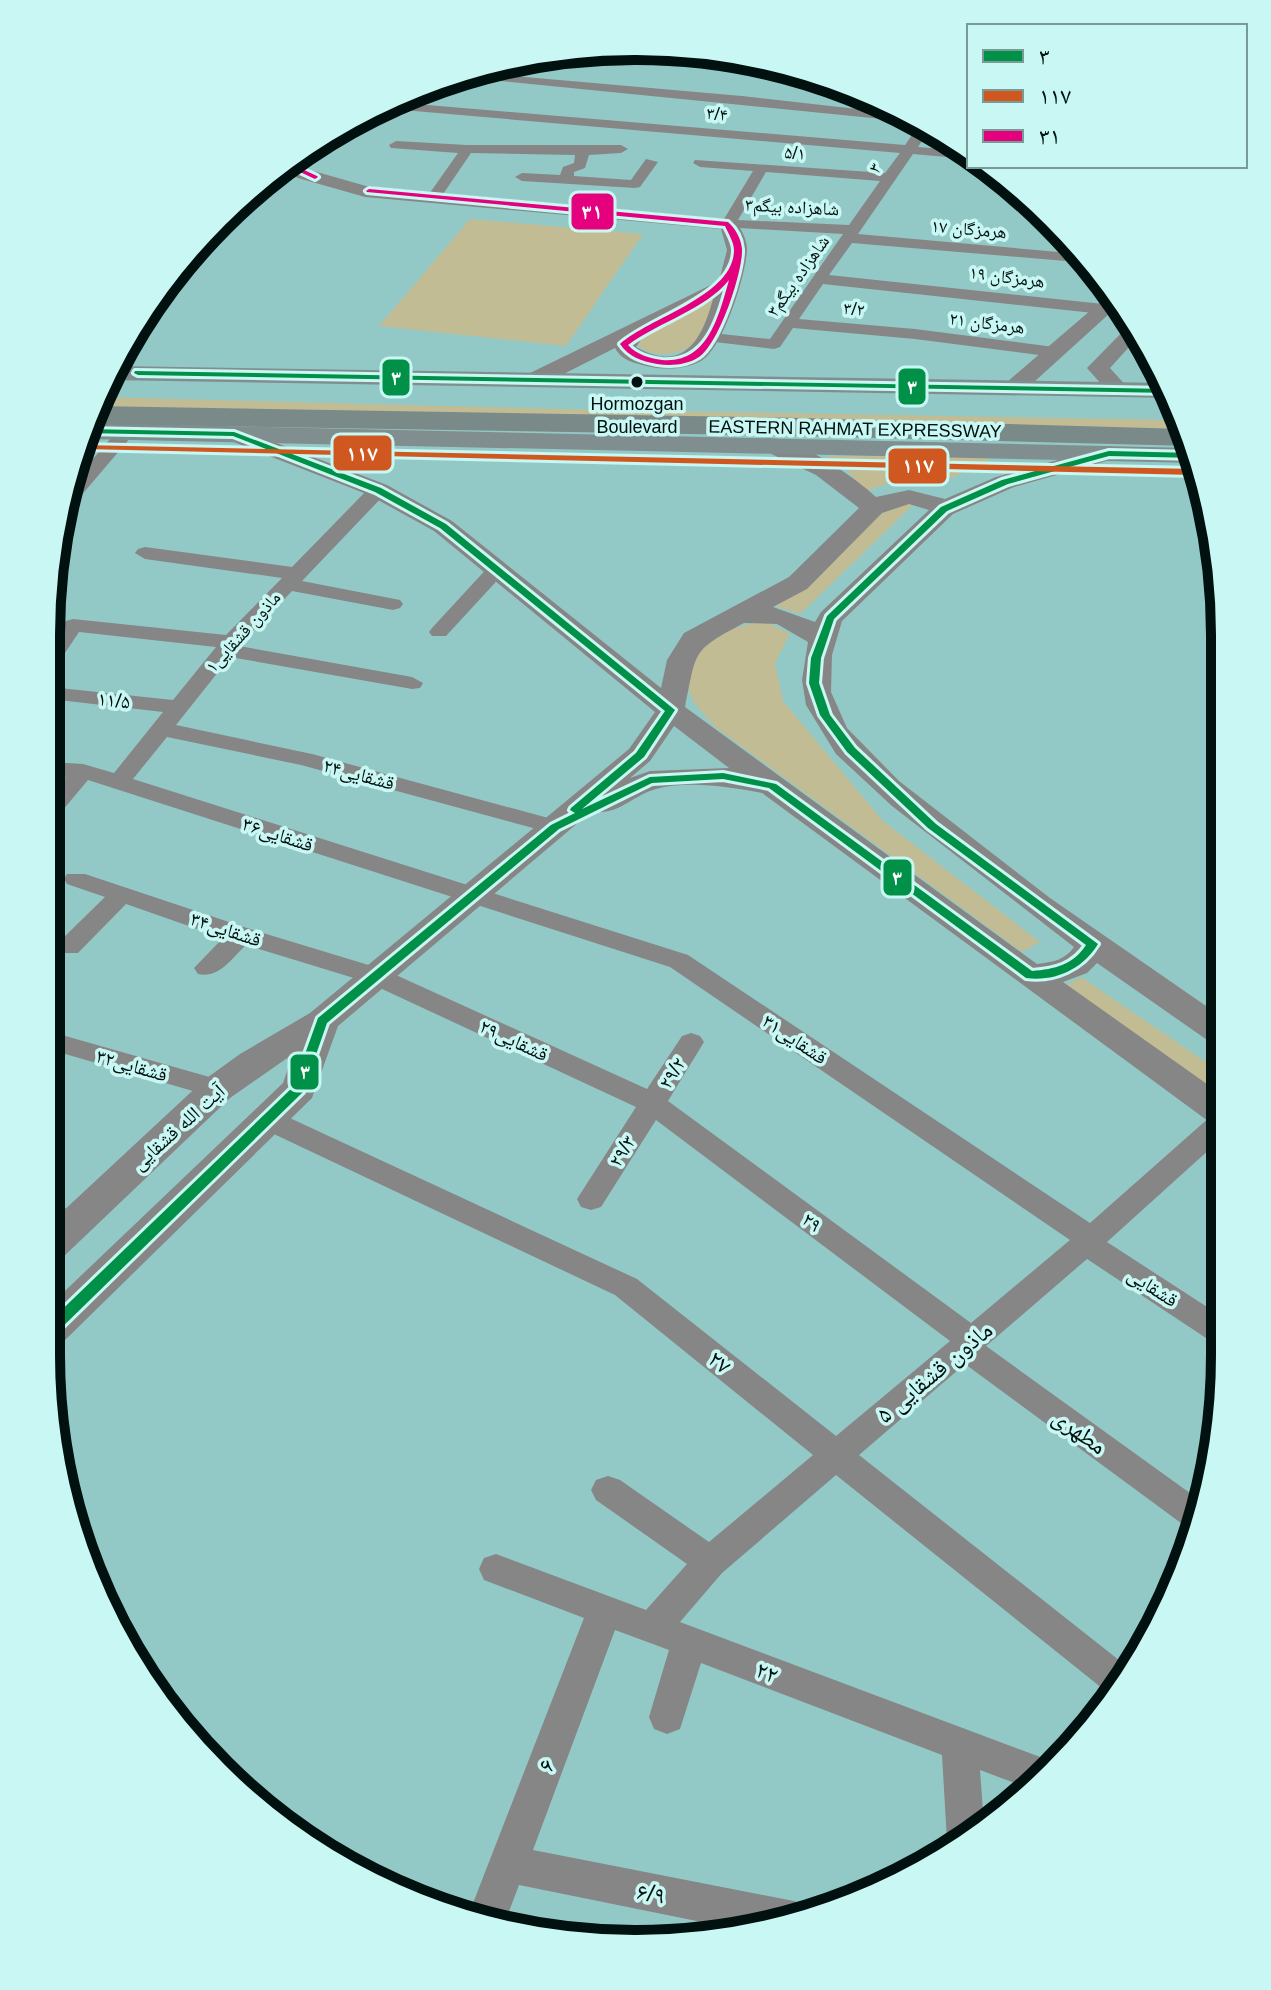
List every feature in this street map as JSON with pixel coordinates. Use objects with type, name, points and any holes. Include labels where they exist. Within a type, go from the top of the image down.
[{"type":"highway","name":"EASTERN RAHMAT EXPRESSWAY","points":[[115,389],[1164,408]]},
{"type":"highway","name":"EASTERN RAHMAT EXPRESSWAY","points":[[104,415],[803,427],[1175,438]]},
{"type":"highway","points":[[803,427],[874,447]]},
{"type":"main road","points":[[123,373],[1156,390]]},
{"type":"main road","points":[[98,432],[769,444],[1181,456]]},
{"type":"street","points":[[609,63],[613,61]]},
{"type":"street","points":[[661,66],[667,61]]},
{"type":"street","points":[[736,73],[741,70]]},
{"type":"street","points":[[580,86],[597,72]]},
{"type":"street","points":[[494,78],[580,86],[625,85],[669,94],[883,116]]},
{"type":"street","points":[[669,94],[682,81]]},
{"type":"street","points":[[728,99],[742,86]]},
{"type":"street","points":[[776,104],[792,89]]},
{"type":"street","name":"۳/۴","points":[[408,107],[521,116],[607,129],[948,153]]},
{"type":"street","name":"۳","points":[[852,234],[919,135]]},
{"type":"street","points":[[396,145],[467,149],[560,146],[583,151],[621,149]]},
{"type":"street","points":[[434,197],[467,149]]},
{"type":"street","points":[[535,205],[568,170],[580,165],[583,151]]},
{"type":"street","points":[[522,177],[635,184],[651,162]]},
{"type":"street","name":"۵/۱","points":[[700,163],[890,178]]},
{"type":"street","points":[[728,224],[762,168]]},
{"type":"street","points":[[297,170],[365,191],[728,224],[736,235],[738,253],[735,269],[712,338],[703,351],[689,360],[662,362],[632,355],[624,344],[636,332]]},
{"type":"street","name":"شاهزاده بیگم۳","points":[[728,224],[852,234]]},
{"type":"street","name":"هرمزگان ۱۷","points":[[852,234],[1069,257]]},
{"type":"street","name":"۳شاهزاده بیگم","points":[[712,338],[774,344],[852,234]]},
{"type":"street","name":"هرمزگان ۱۹","points":[[820,279],[1105,303]]},
{"type":"street","points":[[534,380],[728,284]]},
{"type":"street","points":[[1015,387],[1106,305]]},
{"type":"street","points":[[839,328],[847,306]]},
{"type":"street","name":"۳/۲","points":[[788,323],[915,334]]},
{"type":"street","name":"هرمزگان ۲۱","points":[[915,334],[1051,354]]},
{"type":"street","points":[[1051,354],[1047,363],[1053,368],[1064,372],[1091,372],[1127,337]]},
{"type":"street","points":[[689,360],[692,366],[716,383]]},
{"type":"street","points":[[1098,368],[1118,389]]},
{"type":"street","points":[[81,483],[125,433]]},
{"type":"street","points":[[234,434],[378,490],[443,526],[670,710],[1211,1105]]},
{"type":"street","points":[[769,444],[824,467],[853,488],[873,508]]},
{"type":"street","points":[[1109,453],[1005,482],[944,509],[830,618],[821,639],[814,683],[824,716],[852,754],[998,877],[1211,1026]]},
{"type":"street","name":"ماذون قشقایی۱","points":[[118,783],[228,646],[378,490]]},
{"type":"street","points":[[555,827],[640,755],[670,710],[681,660],[694,639],[798,583],[873,508],[893,498],[914,496],[931,499],[944,509]]},
{"type":"street","points":[[145,553],[292,579],[393,604]]},
{"type":"street","points":[[439,632],[498,568]]},
{"type":"street","points":[[741,615],[784,615],[803,623],[821,639]]},
{"type":"street","points":[[60,646],[73,625],[228,646],[412,683]]},
{"type":"street","name":"۱۱/۵","points":[[60,694],[178,707]]},
{"type":"street","name":"قشقایی۲۴","points":[[161,729],[304,759],[555,827]]},
{"type":"street","name":"قشقایی۳۶","points":[[60,770],[83,771],[473,896]]},
{"type":"street","points":[[60,799],[83,771]]},
{"type":"street","points":[[555,827],[650,780],[723,776],[772,786]]},
{"type":"street","name":"آیت الله قشقایی","points":[[61,1218],[217,1089],[252,1063],[322,1021],[555,827]]},
{"type":"street","name":"قشقایی۳۴","points":[[76,879],[241,935],[376,976]]},
{"type":"street","points":[[69,947],[122,894]]},
{"type":"street","name":"۳۱قشقایی","points":[[473,896],[679,961],[1088,1241]]},
{"type":"street","points":[[207,968],[241,935]]},
{"type":"street","points":[[1030,975],[1073,968],[1087,958],[1092,944]]},
{"type":"street","name":"قشقایی۲۹","points":[[376,976],[652,1103]]},
{"type":"street","points":[[60,1321],[299,1089],[322,1021]]},
{"type":"street","name":"۲۹/۲","points":[[652,1103],[691,1042]]},
{"type":"street","name":"قشقایی۳۲","points":[[60,1043],[217,1089]]},
{"type":"street","name":"۲۹/۳","points":[[591,1199],[652,1103]]},
{"type":"street","name":"۲۹","points":[[652,1103],[967,1344]]},
{"type":"street","name":"۲۷","points":[[269,1120],[626,1287],[1112,1677]]},
{"type":"street","name":"ماذون قشقایی ۵","points":[[653,1628],[710,1562],[1088,1241],[1211,1132]]},
{"type":"street","name":"قشقایی","points":[[1088,1241],[1211,1325]]},
{"type":"street","name":"مطهری","points":[[967,1344],[1189,1510]]},
{"type":"street","points":[[608,1490],[710,1562]]},
{"type":"street","name":"۲۲","points":[[496,1569],[1031,1771]]},
{"type":"street","name":"۶","points":[[490,1911],[605,1610]]},
{"type":"street","points":[[667,1717],[689,1642]]},
{"type":"street","points":[[960,1745],[965,1826]]},
{"type":"street","name":"۶/۹","points":[[508,1864],[764,1915]]},
{"type":"shaded area","points":[[470,219],[643,234],[566,346],[379,326]]},
{"type":"shaded area","points":[[717,295],[706,326],[688,348],[658,354],[637,344],[648,331]]},
{"type":"shaded area","points":[[112,397],[1169,420],[1173,431],[107,407]]},
{"type":"shaded area","points":[[827,456],[996,456],[933,487],[899,482],[866,492],[848,471]]},
{"type":"shaded area","points":[[899,504],[914,504],[800,614],[776,606],[824,571],[876,517]]},
{"type":"shaded area","points":[[767,622],[790,634],[775,663],[783,701],[883,821],[1040,942],[1022,952],[714,726],[695,704],[687,679],[689,664],[696,651],[721,634]]},
{"type":"shaded area","points":[[1081,977],[1211,1066],[1211,1091],[1067,985]]},
{"type":"transit line","name":"۳۱","points":[[298,169],[315,177],[299,169]]},
{"type":"transit line","name":"۳۱","points":[[369,191],[457,199]]},
{"type":"transit line","name":"۳۱","points":[[369,191],[457,199]]},
{"type":"transit line","name":"۳۱","points":[[457,199],[728,224]]},
{"type":"transit line","name":"۳۱","points":[[457,199],[728,224]]},
{"type":"transit line","name":"۳۱","points":[[728,224],[738,245],[738,253],[737,263],[725,304],[708,343],[697,355],[680,362],[655,361],[633,354],[624,344],[706,296],[724,282],[735,266],[738,247],[728,224]]},
{"type":"transit line","name":"۳","points":[[138,373],[1156,391]]},
{"type":"transit line","name":"۳","points":[[98,431],[234,434],[378,490],[443,526],[670,710],[640,755],[575,810]]},
{"type":"transit line","name":"۱۱۷","points":[[92,447],[1186,472]]},
{"type":"transit line","name":"۳","points":[[60,1320],[299,1089],[322,1021],[555,827],[650,780],[723,776],[772,786],[1030,975],[1058,971],[1081,960],[1092,944],[932,826],[851,750],[825,715],[814,683],[816,658],[830,618],[944,509],[1005,482],[1109,453],[1181,456]]},
{"type":"place","name":"Hormozgan Boulevard","points":[[637,382]]}]
